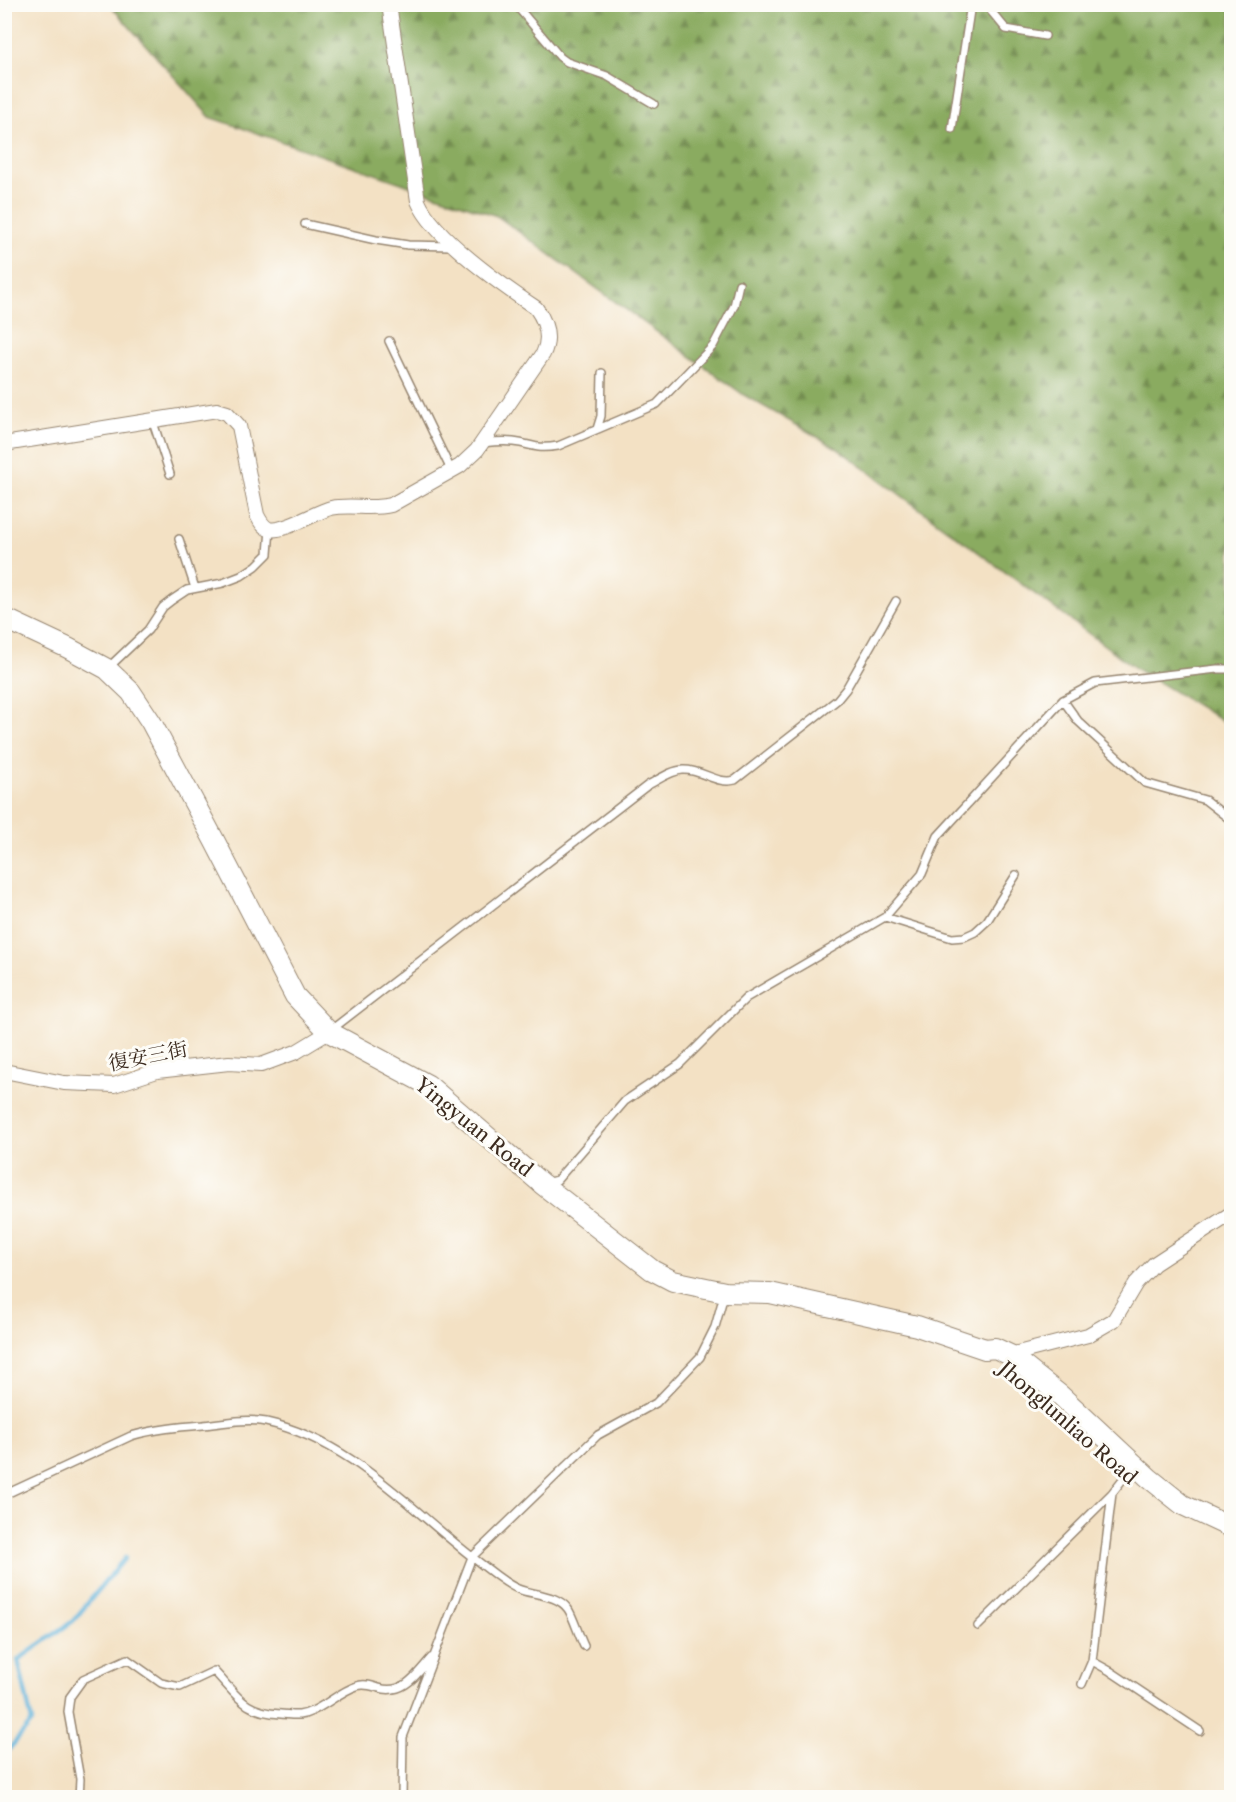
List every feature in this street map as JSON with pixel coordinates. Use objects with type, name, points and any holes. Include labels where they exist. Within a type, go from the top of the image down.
[{"type":"street","points":[[4,444],[152,419],[217,410],[227,413],[239,426],[257,515],[263,525],[270,529],[279,528],[330,508],[349,506],[379,508],[391,505],[467,460],[483,443],[543,354],[548,344],[548,333],[542,316],[536,308],[502,285],[456,246],[423,212],[418,201],[389,4]]},
{"type":"street","name":"Yingyuan Road","points":[[4,618],[107,669],[131,692],[151,722],[295,996],[329,1032],[428,1084],[542,1184],[652,1270],[673,1281],[725,1292],[770,1293],[917,1326],[985,1349]]},
{"type":"street","name":"復安三街","points":[[4,1071],[64,1083],[114,1084],[157,1071],[229,1063],[261,1065],[296,1052],[329,1032]]},
{"type":"street","points":[[1010,1355],[1088,1335],[1113,1320],[1136,1283],[1154,1264],[1232,1213]]},
{"type":"street","name":"Jhonglunliao Road","points":[[985,1349],[996,1348],[1010,1355],[1060,1395],[1177,1516],[1232,1542]]},
{"type":"street","name":"Jhonglunliao Road","points":[[985,1349],[991,1357],[1006,1365],[1131,1469],[1183,1505],[1232,1528]]},
{"type":"lane","points":[[515,4],[560,57],[567,62],[607,76],[654,104]]},
{"type":"lane","points":[[952,129],[971,4]]},
{"type":"lane","points":[[985,4],[1006,29],[1045,36]]},
{"type":"lane","points":[[305,224],[387,242],[456,246]]},
{"type":"lane","points":[[483,443],[514,442],[544,448],[573,441],[651,408],[713,346],[734,306],[739,284]]},
{"type":"lane","points":[[389,341],[451,470]]},
{"type":"lane","points":[[597,429],[601,416],[602,373]]},
{"type":"lane","points":[[152,419],[170,474]]},
{"type":"lane","points":[[107,669],[148,630],[163,607],[188,590],[223,583],[241,576],[256,566],[268,555],[270,529]]},
{"type":"lane","points":[[179,539],[195,588]]},
{"type":"lane","points":[[329,1032],[648,785],[680,770],[689,770],[726,782],[735,780],[837,700],[846,689],[896,601]]},
{"type":"lane","points":[[542,1184],[557,1180],[625,1101],[680,1064],[746,998],[885,917],[922,874],[938,836],[1064,700],[1095,683],[1232,669]]},
{"type":"lane","points":[[1064,700],[1078,721],[1145,783],[1205,800],[1232,821]]},
{"type":"lane","points":[[885,917],[952,938],[964,937],[975,932],[987,921],[1016,874]]},
{"type":"lane","points":[[402,1797],[403,1737],[472,1557],[598,1435],[656,1403],[700,1357],[715,1327],[725,1292]]},
{"type":"lane","points":[[4,1495],[131,1436],[152,1430],[264,1421],[309,1436],[349,1457],[386,1484],[472,1557],[517,1588],[552,1598],[567,1608],[584,1646]]},
{"type":"lane","points":[[978,1626],[1112,1493],[1131,1469]]},
{"type":"lane","points":[[1082,1684],[1092,1661],[1112,1493]]},
{"type":"lane","points":[[80,1797],[80,1779],[68,1712],[70,1697],[83,1679],[128,1659],[161,1683],[180,1687],[214,1671],[248,1707],[265,1713],[298,1717],[358,1685],[367,1684],[389,1691],[400,1689],[409,1683],[434,1654]]},
{"type":"lane","points":[[1092,1661],[1200,1731]]},
{"type":"green space","points":[[110,5],[1231,5],[1231,726],[1138,670],[837,448],[744,395],[497,216],[210,117]]},
{"type":"waterway","points":[[4,1755],[32,1722],[18,1660],[73,1621],[125,1558]]}]
